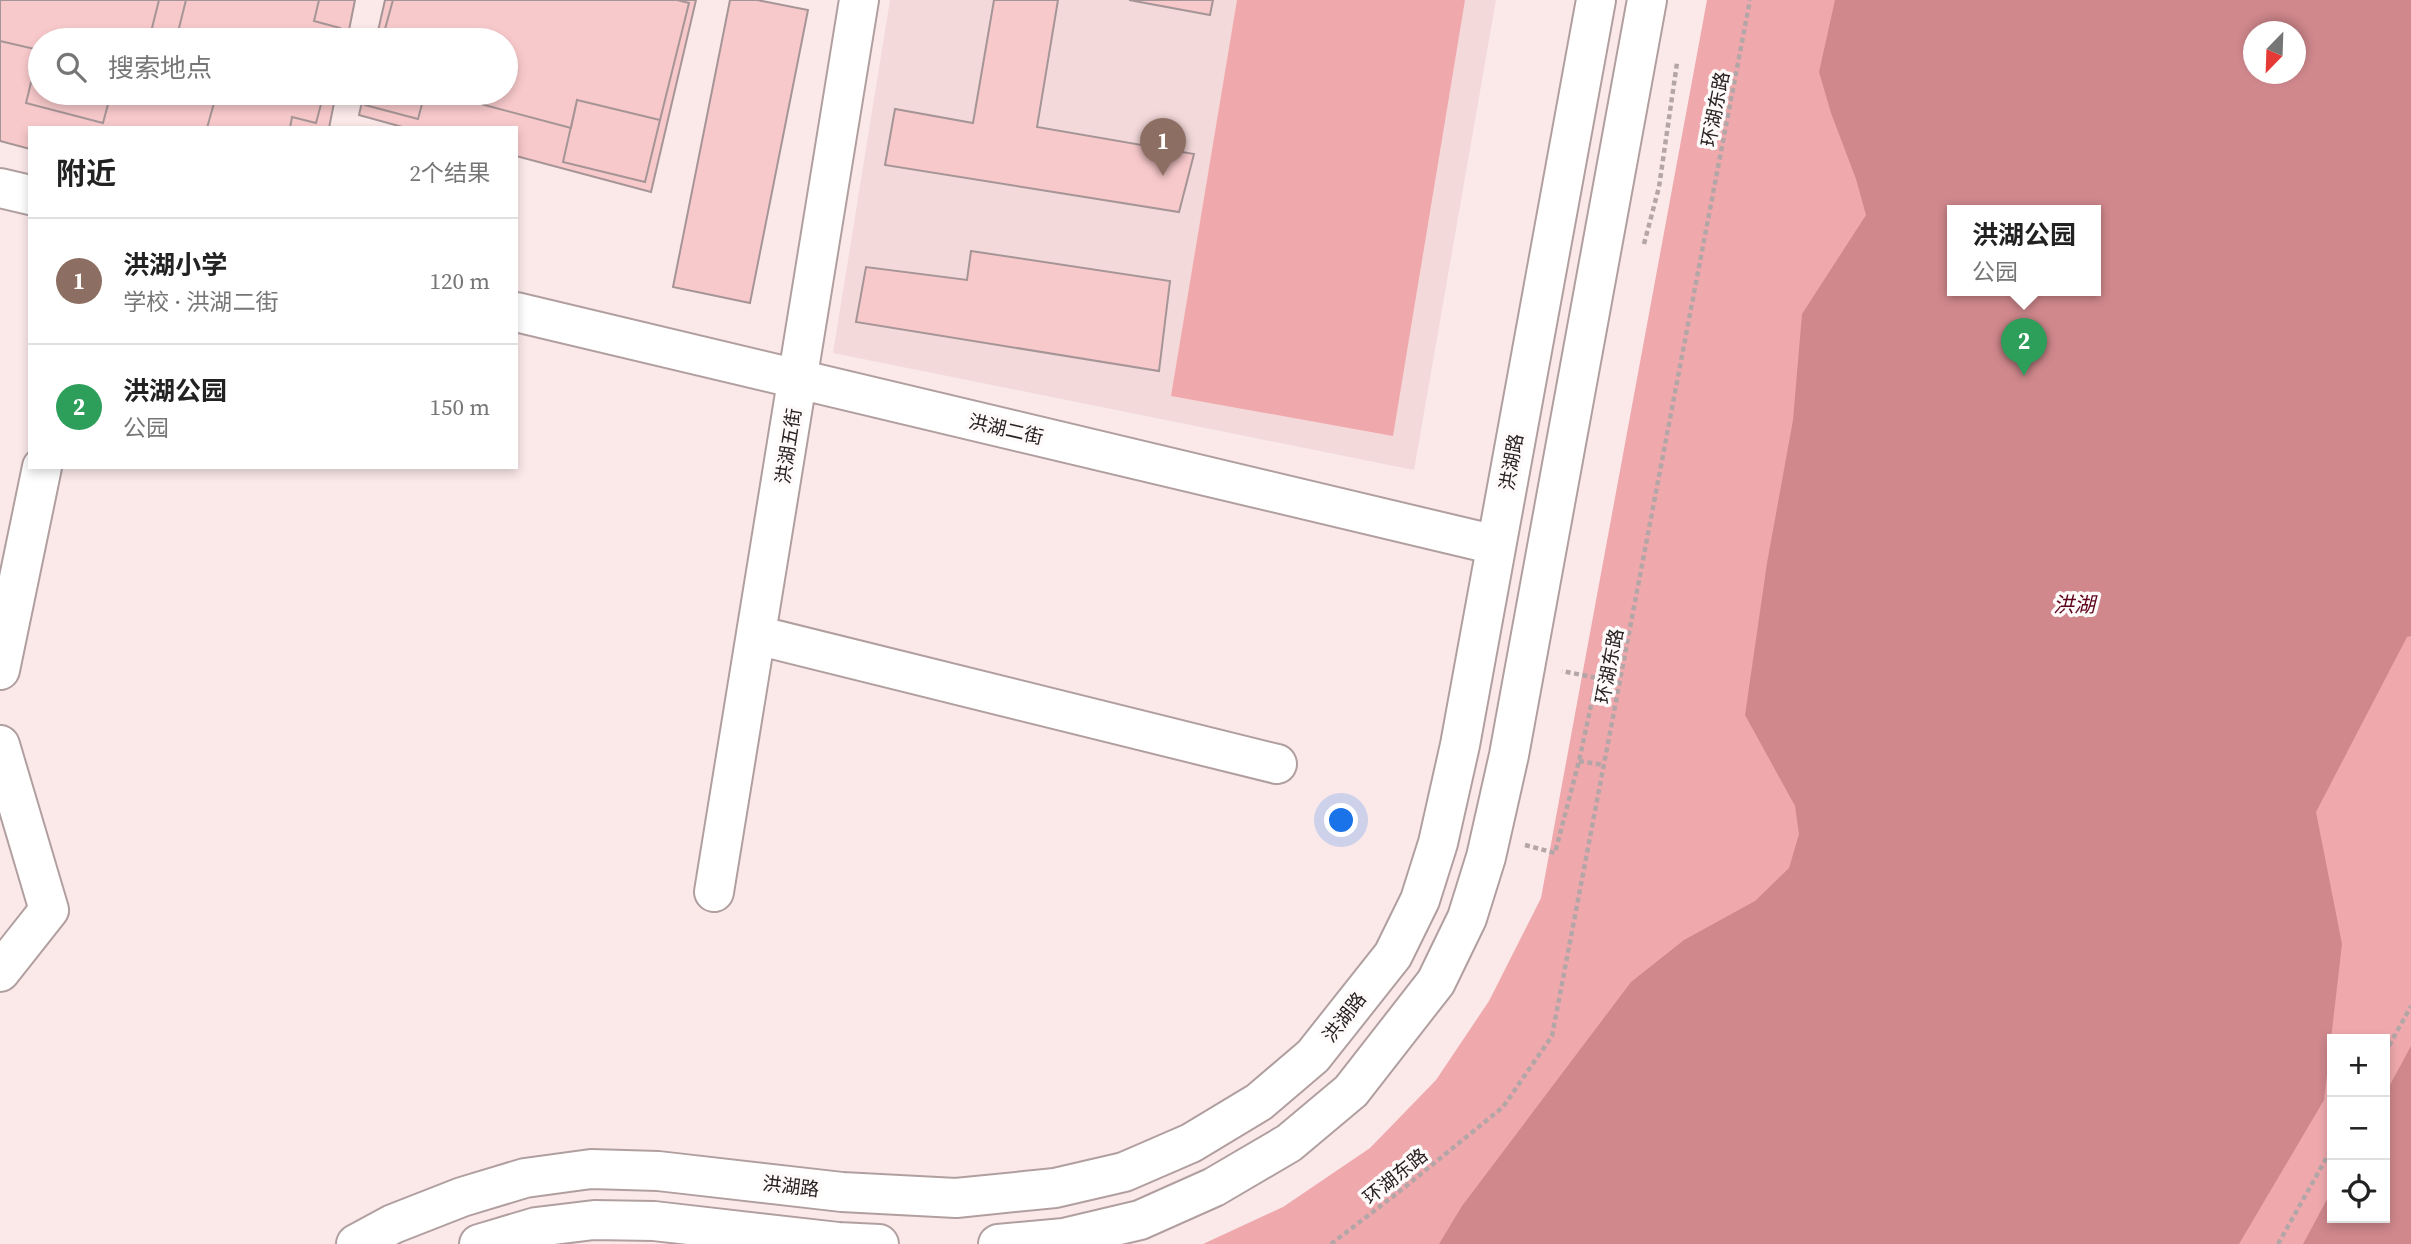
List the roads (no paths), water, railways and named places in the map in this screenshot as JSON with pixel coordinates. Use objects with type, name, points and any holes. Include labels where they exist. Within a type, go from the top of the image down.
[{"type":"street","name":"洪湖五街","points":[[714,891],[859,0]]},
{"type":"street","name":"洪湖路","points":[[356,1244],[393,1224],[462,1197],[525,1178],[592,1169],[658,1171],[842,1192],[956,1198],[1055,1188],[1124,1172],[1191,1143],[1259,1102],[1313,1056],[1393,955],[1420,900],[1438,843],[1460,745],[1596,0]]},
{"type":"street","points":[[998,1244],[1064,1238],[1140,1220],[1214,1187],[1289,1143],[1350,1091],[1436,982],[1467,918],[1486,856],[1506,767],[1647,0]]},
{"type":"street","points":[[0,188],[28,195]]},
{"type":"street","name":"洪湖二街","points":[[518,312],[1496,545]]},
{"type":"street","points":[[0,670],[42,469]]},
{"type":"street","points":[[756,635],[1277,764]]},
{"type":"street","points":[[0,746],[49,910],[0,972]]},
{"type":"street","points":[[479,1244],[536,1227],[594,1220],[654,1221],[838,1242],[879,1244]]},
{"type":"water","name":"洪湖","points":[[1835,0],[2411,0],[2411,636],[2407,637],[2316,812],[2342,944],[2332,1034],[2327,1034],[2324,1100],[2239,1244],[1439,1244],[1462,1206],[1631,982],[1684,940],[1755,901],[1789,868],[1799,834],[1795,806],[1745,715],[1767,563],[1793,420],[1802,314],[1866,215],[1819,72]]},
{"type":"water","points":[[2411,1046],[2411,1244],[2303,1244],[2327,1199],[2327,1223],[2390,1223],[2390,1085]]},
{"type":"place","name":"洪湖小学","points":[[1163,176]]},
{"type":"place","name":"洪湖公园","points":[[2024,376]]}]
